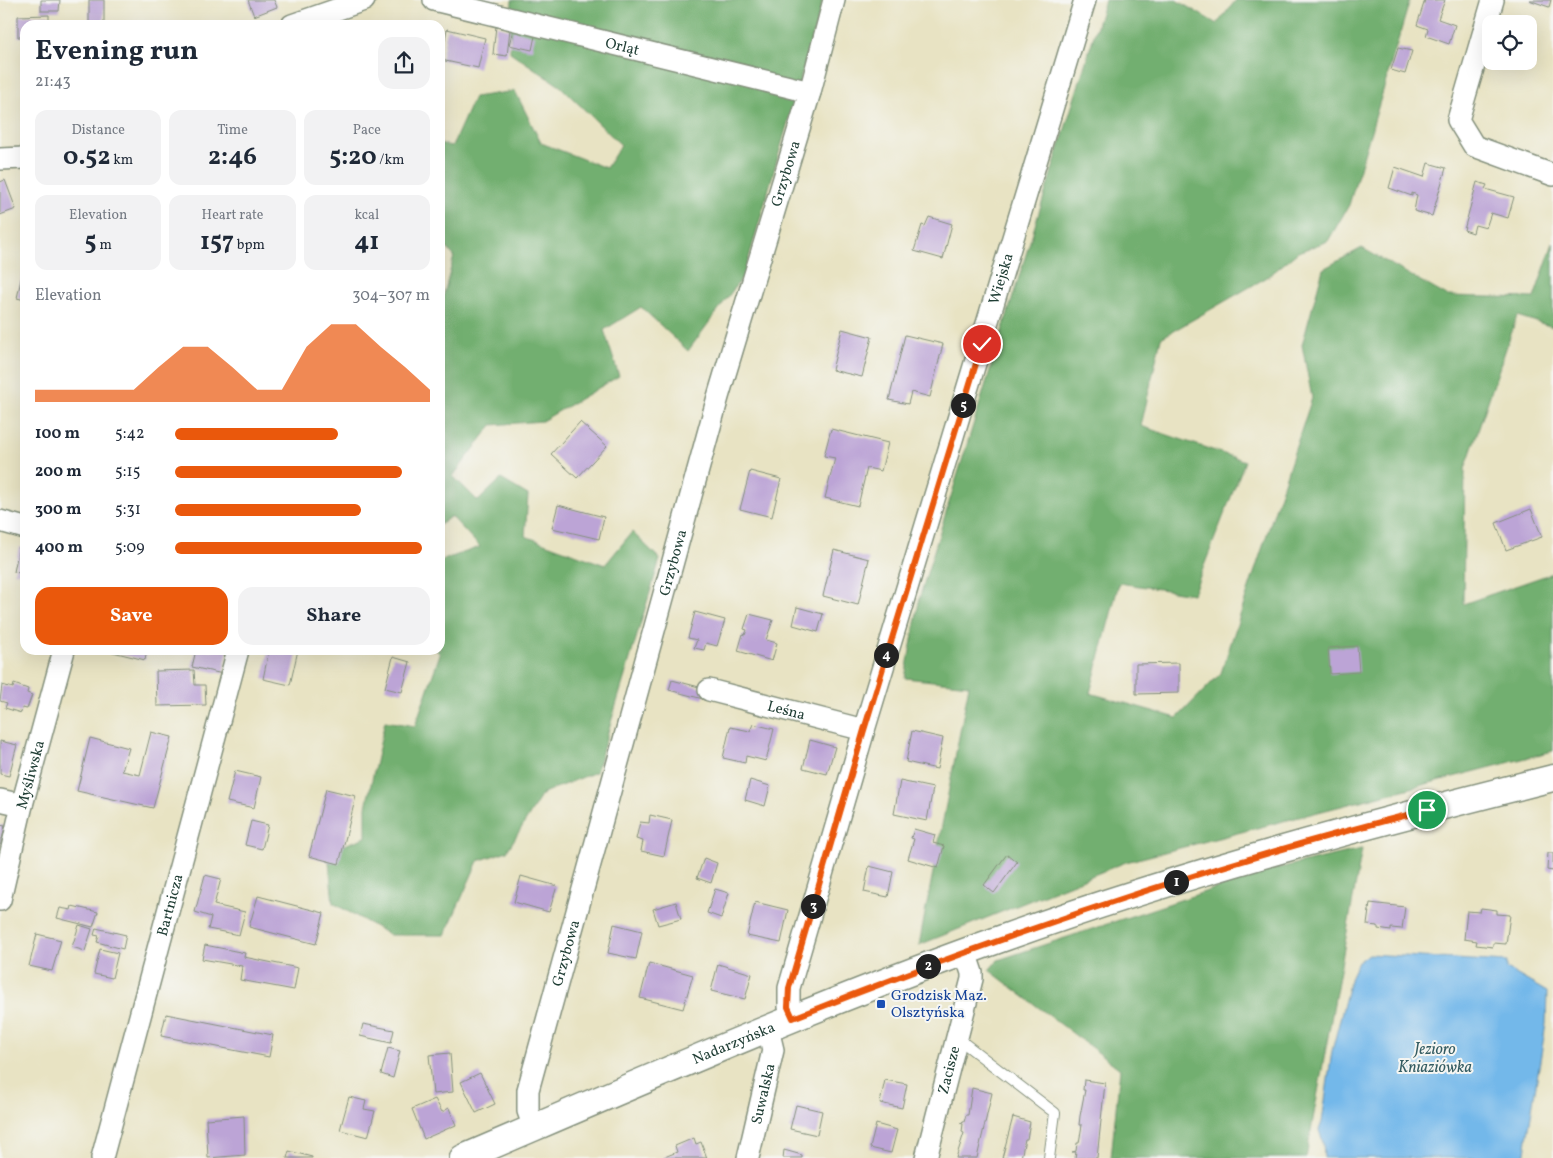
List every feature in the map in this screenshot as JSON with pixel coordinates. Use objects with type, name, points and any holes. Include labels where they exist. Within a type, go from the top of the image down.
[{"type":"street","points":[[306,20],[364,0]]},
{"type":"street","name":"Orląt","points":[[434,0],[810,92]]},
{"type":"street","name":"Grzybowa","points":[[534,1128],[528,1111],[528,1090],[718,397],[810,92],[834,0]]},
{"type":"street","name":"Wiejska","points":[[793,1018],[788,1007],[789,988],[864,730],[1085,0]]},
{"type":"street","points":[[1492,0],[1458,120],[1474,146],[1553,175]]},
{"type":"street","points":[[0,159],[20,158]]},
{"type":"street","points":[[0,521],[20,527]]},
{"type":"street","name":"Myśliwska","points":[[0,900],[22,805],[63,655]]},
{"type":"street","name":"Bartnicza","points":[[102,1158],[237,655]]},
{"type":"street","name":"Leśna","points":[[709,690],[864,730]]},
{"type":"street","name":"Nadarzyńska","points":[[463,1158],[793,1018],[965,952],[1084,910],[1266,853],[1553,778]]},
{"type":"street","points":[[0,800],[22,805]]},
{"type":"street","name":"Zacisze","points":[[926,1158],[972,979],[972,973],[965,952]]},
{"type":"street","name":"Suwalska","points":[[748,1158],[772,1050],[768,1029]]},
{"type":"lane","points":[[956,1036],[1055,1113],[1049,1158]]},
{"type":"green space","points":[[512,0],[823,0],[744,275],[688,351],[641,307],[604,330],[619,376],[542,421],[492,425],[453,476],[478,501],[501,479],[528,495],[525,536],[605,565],[632,532],[660,559],[596,772],[543,793],[507,851],[478,861],[445,935],[390,935],[333,903],[328,851],[366,837],[366,807],[385,721],[415,726],[440,655],[445,655],[445,559],[480,547],[451,516],[445,521],[445,290],[454,256],[445,246],[445,145],[452,146],[474,97],[515,91],[541,143],[606,168],[621,145],[560,86],[510,52]]},
{"type":"green space","points":[[1105,0],[1176,0],[1217,24],[1236,0],[1410,0],[1349,205],[1328,241],[1298,252],[1269,276],[1161,338],[1141,426],[1245,461],[1193,594],[1119,583],[1090,693],[1177,718],[1221,673],[1312,398],[1302,345],[1323,269],[1362,248],[1447,296],[1534,298],[1553,243],[1553,327],[1517,316],[1465,469],[1463,604],[1553,573],[1553,751],[1126,862],[919,945],[969,685],[905,678],[920,596]]},
{"type":"green space","points":[[1362,849],[1306,1158],[1111,1158],[1120,1069],[989,970],[998,960],[1274,869]]},
{"type":"water","name":"Jezioro Kniaziówka","points":[[1369,954],[1507,962],[1507,969],[1547,992],[1546,1024],[1524,1158],[1324,1158],[1323,1143],[1319,1130],[1322,1122],[1332,1051],[1351,976],[1357,963]]},
{"type":"building","points":[[41,0],[60,0],[59,11],[41,11]]},
{"type":"building","points":[[89,0],[104,0],[104,20],[89,20]]},
{"type":"building","points":[[248,0],[274,0],[277,7],[254,16]]},
{"type":"building","points":[[1425,0],[1445,0],[1438,19],[1455,25],[1449,44],[1426,36],[1428,29],[1417,25]]},
{"type":"building","points":[[1529,0],[1551,0],[1549,7]]},
{"type":"building","points":[[49,15],[49,20],[20,20],[20,37],[18,37],[18,16]]},
{"type":"building","points":[[496,26],[510,29],[507,56],[493,54]]},
{"type":"building","points":[[447,29],[485,38],[478,68],[445,61]]},
{"type":"building","points":[[513,30],[535,36],[532,50],[509,45]]},
{"type":"building","points":[[1398,48],[1412,51],[1405,74],[1391,70]]},
{"type":"building","points":[[1428,163],[1446,168],[1432,216],[1414,211],[1417,195],[1412,193],[1412,196],[1389,188],[1395,167],[1424,177]]},
{"type":"building","points":[[5,180],[16,209],[0,215],[0,182]]},
{"type":"building","points":[[1477,182],[1487,185],[1485,189],[1514,197],[1508,218],[1491,213],[1486,228],[1475,225],[1473,233],[1464,230]]},
{"type":"building","points":[[929,217],[952,224],[943,259],[914,251],[922,225],[925,226]]},
{"type":"building","points":[[20,284],[20,299],[17,298]]},
{"type":"building","points":[[842,329],[872,337],[862,377],[832,370]]},
{"type":"building","points":[[905,335],[943,344],[930,397],[911,392],[908,404],[889,400]]},
{"type":"building","points":[[580,422],[607,446],[577,478],[551,454]]},
{"type":"building","points":[[831,429],[888,443],[881,471],[867,468],[858,506],[825,498],[835,458],[824,456]]},
{"type":"building","points":[[750,471],[781,479],[772,517],[740,509]]},
{"type":"building","points":[[558,505],[604,517],[599,539],[552,528]]},
{"type":"building","points":[[1531,509],[1542,537],[1506,550],[1496,523]]},
{"type":"building","points":[[19,547],[20,573],[14,572]]},
{"type":"building","points":[[834,550],[869,559],[858,605],[823,596]]},
{"type":"building","points":[[797,607],[823,614],[818,632],[793,625]]},
{"type":"building","points":[[695,612],[725,620],[717,646],[706,643],[704,650],[694,648],[697,640],[688,638]]},
{"type":"building","points":[[749,614],[773,620],[766,640],[777,643],[772,661],[738,651],[743,634],[745,635],[747,630],[744,629]]},
{"type":"building","points":[[1357,646],[1359,672],[1330,674],[1328,648]]},
{"type":"building","points":[[125,655],[146,655],[145,660]]},
{"type":"building","points":[[195,655],[227,655],[223,674],[192,667]]},
{"type":"building","points":[[268,655],[297,655],[290,685],[263,679]]},
{"type":"building","points":[[393,657],[410,662],[402,692],[385,688]]},
{"type":"building","points":[[1179,663],[1179,693],[1136,694],[1136,664]]},
{"type":"building","points":[[194,670],[195,685],[205,685],[206,705],[157,706],[156,671]]},
{"type":"building","points":[[672,680],[707,689],[703,699],[669,690]]},
{"type":"building","points":[[14,684],[28,689],[27,693],[32,695],[27,709],[22,708],[21,713],[5,708],[7,703],[0,701],[2,685],[13,688]]},
{"type":"building","points":[[753,724],[774,729],[766,761],[746,756],[745,763],[723,758],[730,727],[750,731]]},
{"type":"building","points":[[912,731],[943,738],[937,769],[906,762]]},
{"type":"building","points":[[151,732],[172,737],[153,808],[77,791],[90,738],[129,748],[122,771],[140,775]]},
{"type":"building","points":[[810,740],[835,747],[827,774],[803,768]]},
{"type":"building","points":[[0,741],[17,745],[9,776],[0,774]]},
{"type":"building","points":[[235,771],[261,777],[254,808],[227,802]]},
{"type":"building","points":[[750,780],[770,786],[765,806],[745,800]]},
{"type":"building","points":[[900,781],[933,788],[927,821],[894,814]]},
{"type":"building","points":[[326,789],[356,796],[339,864],[309,856]]},
{"type":"building","points":[[650,815],[672,820],[664,856],[641,851],[643,841],[636,839],[640,822],[649,823]]},
{"type":"building","points":[[251,821],[268,825],[262,849],[245,845]]},
{"type":"building","points":[[0,825],[5,826],[1,845],[0,844]]},
{"type":"building","points":[[914,829],[935,835],[933,843],[944,846],[938,868],[908,859],[914,839],[911,838]]},
{"type":"building","points":[[1548,853],[1553,853],[1553,871],[1547,870]]},
{"type":"building","points":[[1007,854],[1017,862],[994,893],[984,885]]},
{"type":"building","points":[[704,858],[717,863],[711,883],[697,878]]},
{"type":"building","points":[[869,866],[893,872],[888,897],[864,892]]},
{"type":"building","points":[[205,875],[221,879],[214,905],[245,912],[239,935],[208,929],[211,917],[195,912]]},
{"type":"building","points":[[521,876],[557,886],[549,912],[514,902]]},
{"type":"building","points":[[715,889],[729,893],[721,918],[707,913]]},
{"type":"building","points":[[258,896],[324,913],[316,944],[249,927]]},
{"type":"building","points":[[676,902],[681,919],[658,925],[653,909]]},
{"type":"building","points":[[755,902],[788,910],[781,943],[747,936]]},
{"type":"building","points":[[1370,903],[1405,907],[1402,929],[1391,928],[1391,931],[1378,929],[1378,926],[1367,925]]},
{"type":"building","points":[[72,906],[98,912],[93,927],[57,918],[60,908],[71,910]]},
{"type":"building","points":[[1481,908],[1497,910],[1497,914],[1510,915],[1506,944],[1493,943],[1493,947],[1476,945],[1477,941],[1464,939],[1467,911],[1480,912]]},
{"type":"building","points":[[614,924],[642,931],[636,959],[608,953]]},
{"type":"building","points":[[79,925],[92,929],[85,951],[72,947]]},
{"type":"building","points":[[96,928],[126,935],[123,949],[97,942],[99,936],[94,935]]},
{"type":"building","points":[[37,934],[61,940],[52,971],[29,966]]},
{"type":"building","points":[[205,945],[245,953],[244,957],[298,968],[294,990],[240,980],[242,966],[202,959]]},
{"type":"building","points":[[100,949],[118,953],[112,978],[94,974]]},
{"type":"building","points":[[649,963],[693,975],[683,1009],[640,998]]},
{"type":"building","points":[[718,964],[752,974],[745,999],[711,991]]},
{"type":"building","points":[[166,1014],[273,1035],[269,1057],[161,1036]]},
{"type":"building","points":[[363,1024],[394,1030],[391,1043],[360,1036]]},
{"type":"building","points":[[388,1048],[400,1051],[393,1078],[381,1074]]},
{"type":"building","points":[[450,1053],[453,1092],[433,1094],[429,1055]]},
{"type":"building","points":[[480,1073],[495,1104],[476,1113],[461,1082]]},
{"type":"building","points":[[885,1080],[907,1084],[902,1108],[880,1103]]},
{"type":"building","points":[[1084,1080],[1105,1083],[1097,1158],[1075,1158],[1076,1152],[1072,1152],[1076,1151],[1077,1143],[1079,1143],[1082,1125],[1079,1125],[1085,1090],[1083,1090]]},
{"type":"building","points":[[972,1088],[992,1093],[977,1158],[956,1158],[964,1133],[962,1132],[963,1124],[960,1123],[964,1122],[966,1115],[968,1115]]},
{"type":"building","points":[[349,1097],[366,1101],[364,1109],[375,1111],[368,1137],[340,1130]]},
{"type":"building","points":[[435,1099],[442,1112],[449,1108],[456,1125],[424,1139],[412,1109]]},
{"type":"building","points":[[796,1105],[822,1111],[817,1135],[790,1129]]},
{"type":"building","points":[[244,1116],[245,1155],[208,1158],[206,1119]]},
{"type":"building","points":[[1013,1117],[1030,1122],[1027,1139],[1025,1139],[1021,1158],[1002,1158]]},
{"type":"building","points":[[876,1124],[897,1130],[891,1153],[870,1148]]},
{"type":"building","points":[[694,1138],[696,1144],[701,1142],[707,1158],[662,1158],[677,1152],[675,1146]]},
{"type":"building","points":[[784,1150],[802,1155],[802,1158],[783,1158]]},
{"type":"building","points":[[289,1151],[312,1157],[312,1158],[287,1158]]},
{"type":"place","name":"Grodzisk Maz. Olsztyńska","points":[[881,1004]]},
{"type":"route","points":[[982,344],[864,730],[789,988],[788,1007],[793,1018],[965,952],[1084,910],[1266,853],[1427,810]]}]
